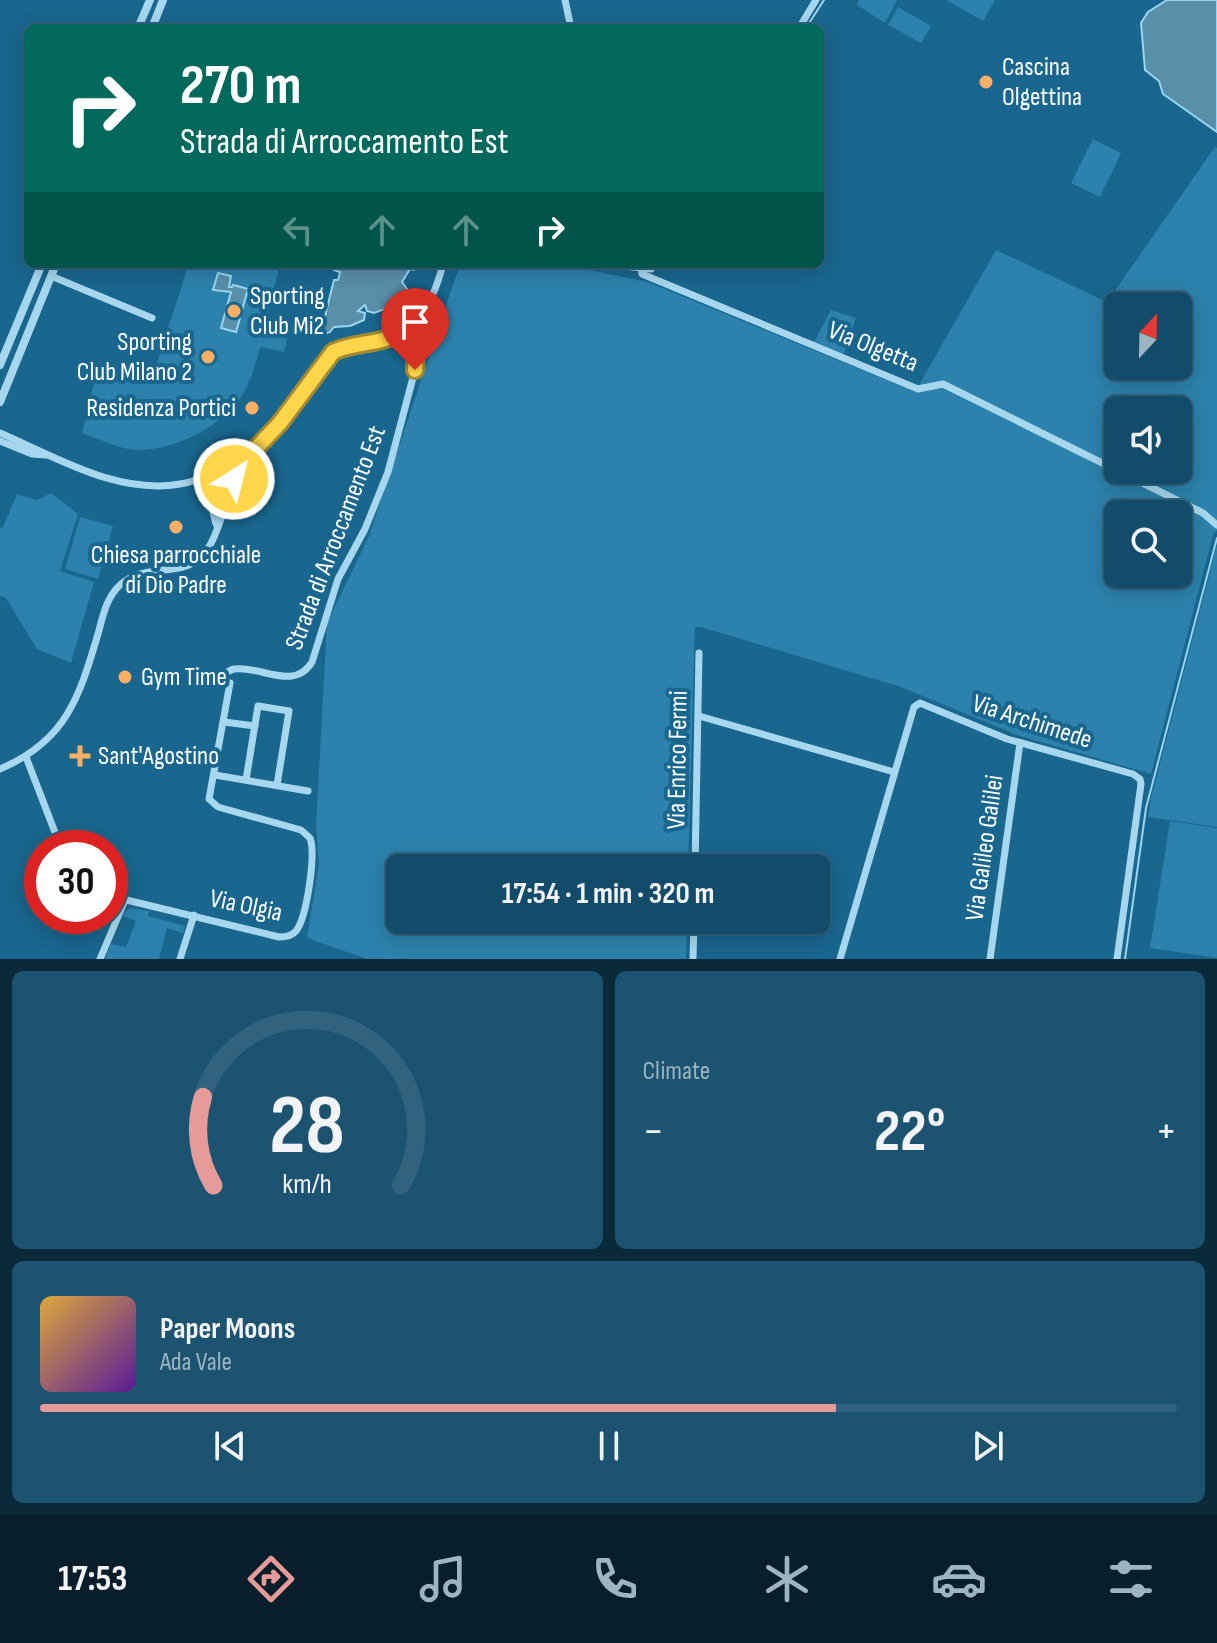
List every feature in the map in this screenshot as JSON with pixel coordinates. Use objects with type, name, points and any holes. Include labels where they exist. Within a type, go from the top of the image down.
[{"type":"street","points":[[140,24],[150,0]]},
{"type":"street","points":[[154,24],[163,0]]},
{"type":"street","points":[[565,0],[570,24]]},
{"type":"street","points":[[801,24],[816,0]]},
{"type":"street","points":[[0,365],[40,268]]},
{"type":"street","points":[[0,402],[54,268]]},
{"type":"street","points":[[0,769],[26,757],[53,734],[76,701],[106,606],[116,589],[137,574],[185,566],[199,560],[210,546],[231,485],[245,460],[280,423],[328,356],[343,347],[390,339],[420,318],[428,306],[442,268]]},
{"type":"street","points":[[641,268],[652,268]]},
{"type":"street","name":"Via Olgetta","points":[[641,268],[646,276],[918,389],[943,384],[1203,513],[1217,525]]},
{"type":"street","points":[[51,276],[152,318]]},
{"type":"street","name":"Strada di Arroccamento Est","points":[[218,678],[235,669],[294,676],[307,670],[312,662],[338,579],[365,529],[388,472],[415,370],[416,352],[404,330]]},
{"type":"street","points":[[0,433],[115,481],[178,485],[202,491],[210,500],[216,526]]},
{"type":"street","points":[[0,441],[32,454],[53,456]]},
{"type":"street","points":[[178,485],[245,460]]},
{"type":"street","points":[[219,472],[226,475],[231,485]]},
{"type":"street","points":[[202,491],[205,477]]},
{"type":"street","points":[[210,500],[216,502],[226,498]]},
{"type":"street","name":"Via Enrico Fermi","points":[[695,854],[699,653]]},
{"type":"street","name":"Via Olgia","points":[[180,959],[194,915],[279,937],[289,936],[299,927],[314,863],[312,842],[305,832],[212,803],[208,794],[215,775],[230,683]]},
{"type":"street","name":"Via Archimede","points":[[894,772],[916,703],[1020,743],[1133,774],[1140,779],[1117,959]]},
{"type":"street","points":[[246,780],[258,706],[289,711],[277,785]]},
{"type":"street","points":[[699,716],[894,772],[840,959]]},
{"type":"street","points":[[224,722],[255,726]]},
{"type":"street","name":"Via Galileo Galilei","points":[[990,959],[1020,743]]},
{"type":"street","points":[[26,757],[54,830]]},
{"type":"street","points":[[215,775],[308,791]]},
{"type":"street","points":[[128,901],[194,915]]},
{"type":"street","points":[[100,959],[111,934]]},
{"type":"street","points":[[693,959],[694,934]]},
{"type":"shaded area","points":[[859,0],[897,0],[885,23],[857,5]]},
{"type":"shaded area","points":[[946,0],[995,0],[983,21]]},
{"type":"shaded area","points":[[1167,0],[1217,0],[1217,132],[1163,94],[1159,81],[1145,70],[1141,23],[1148,12]]},
{"type":"shaded area","points":[[898,7],[931,26],[921,43],[888,25]]},
{"type":"shaded area","points":[[1093,139],[1121,153],[1100,197],[1071,183]]},
{"type":"shaded area","points":[[1217,148],[1217,530],[1213,535],[1151,774],[1017,735],[901,687],[695,627],[688,854],[386,854],[386,934],[687,934],[686,959],[367,959],[307,938],[319,864],[316,826],[327,623],[369,536],[459,268],[579,268],[648,282],[915,392],[996,250],[1104,301],[1104,380],[1192,380],[1192,292],[1114,292]]},
{"type":"shaded area","name":"Sporting Club Milano 2","points":[[187,268],[279,268],[267,318],[279,322],[276,335],[287,339],[284,352],[260,347],[251,377],[236,404],[215,423],[190,438],[164,447],[136,450],[82,433],[99,363],[153,379]]},
{"type":"shaded area","points":[[416,268],[410,269],[402,282],[410,293],[409,300],[374,313],[367,311],[365,305],[358,311],[365,313],[364,320],[350,326],[334,327],[325,334],[321,332],[334,280],[338,280],[340,272],[334,270]]},
{"type":"shaded area","name":"Sporting Club Mi2","points":[[218,273],[231,276],[229,287],[233,285],[248,289],[236,332],[221,328],[231,292],[213,290]]},
{"type":"shaded area","points":[[831,310],[856,318],[843,356],[813,344]]},
{"type":"shaded area","points":[[51,493],[78,514],[60,571],[94,582],[71,663],[37,649],[6,598],[0,596],[0,528],[17,494],[37,500]]},
{"type":"shaded area","points":[[80,517],[113,526],[98,579],[65,569]]},
{"type":"shaded area","points":[[1217,545],[1217,827],[1148,817]]},
{"type":"shaded area","points":[[1170,821],[1217,828],[1217,958],[1150,948]]},
{"type":"shaded area","points":[[128,909],[149,911],[148,916],[185,926],[183,933],[167,928],[159,959],[105,959],[111,944],[126,947],[136,921],[128,918]]},
{"type":"waterway","points":[[809,24],[824,0]]},
{"type":"waterway","points":[[1125,959],[1146,808],[1217,538]]},
{"type":"place","name":"Cascina Olgettina","points":[[986,82]]},
{"type":"place","name":"Sporting Club Mi2","points":[[234,311]]},
{"type":"place","name":"Sporting Club Milano 2","points":[[208,357]]},
{"type":"place","name":"Residenza Portici","points":[[252,408]]},
{"type":"place","name":"Chiesa parrocchiale di Dio Padre","points":[[176,527]]},
{"type":"place","name":"Gym Time","points":[[125,677]]},
{"type":"place","name":"Sant'Agostino","points":[[80,756]]},
{"type":"route","points":[[234,479],[245,460],[280,423],[333,352],[343,347],[390,339],[404,330],[416,352],[415,370]]}]
